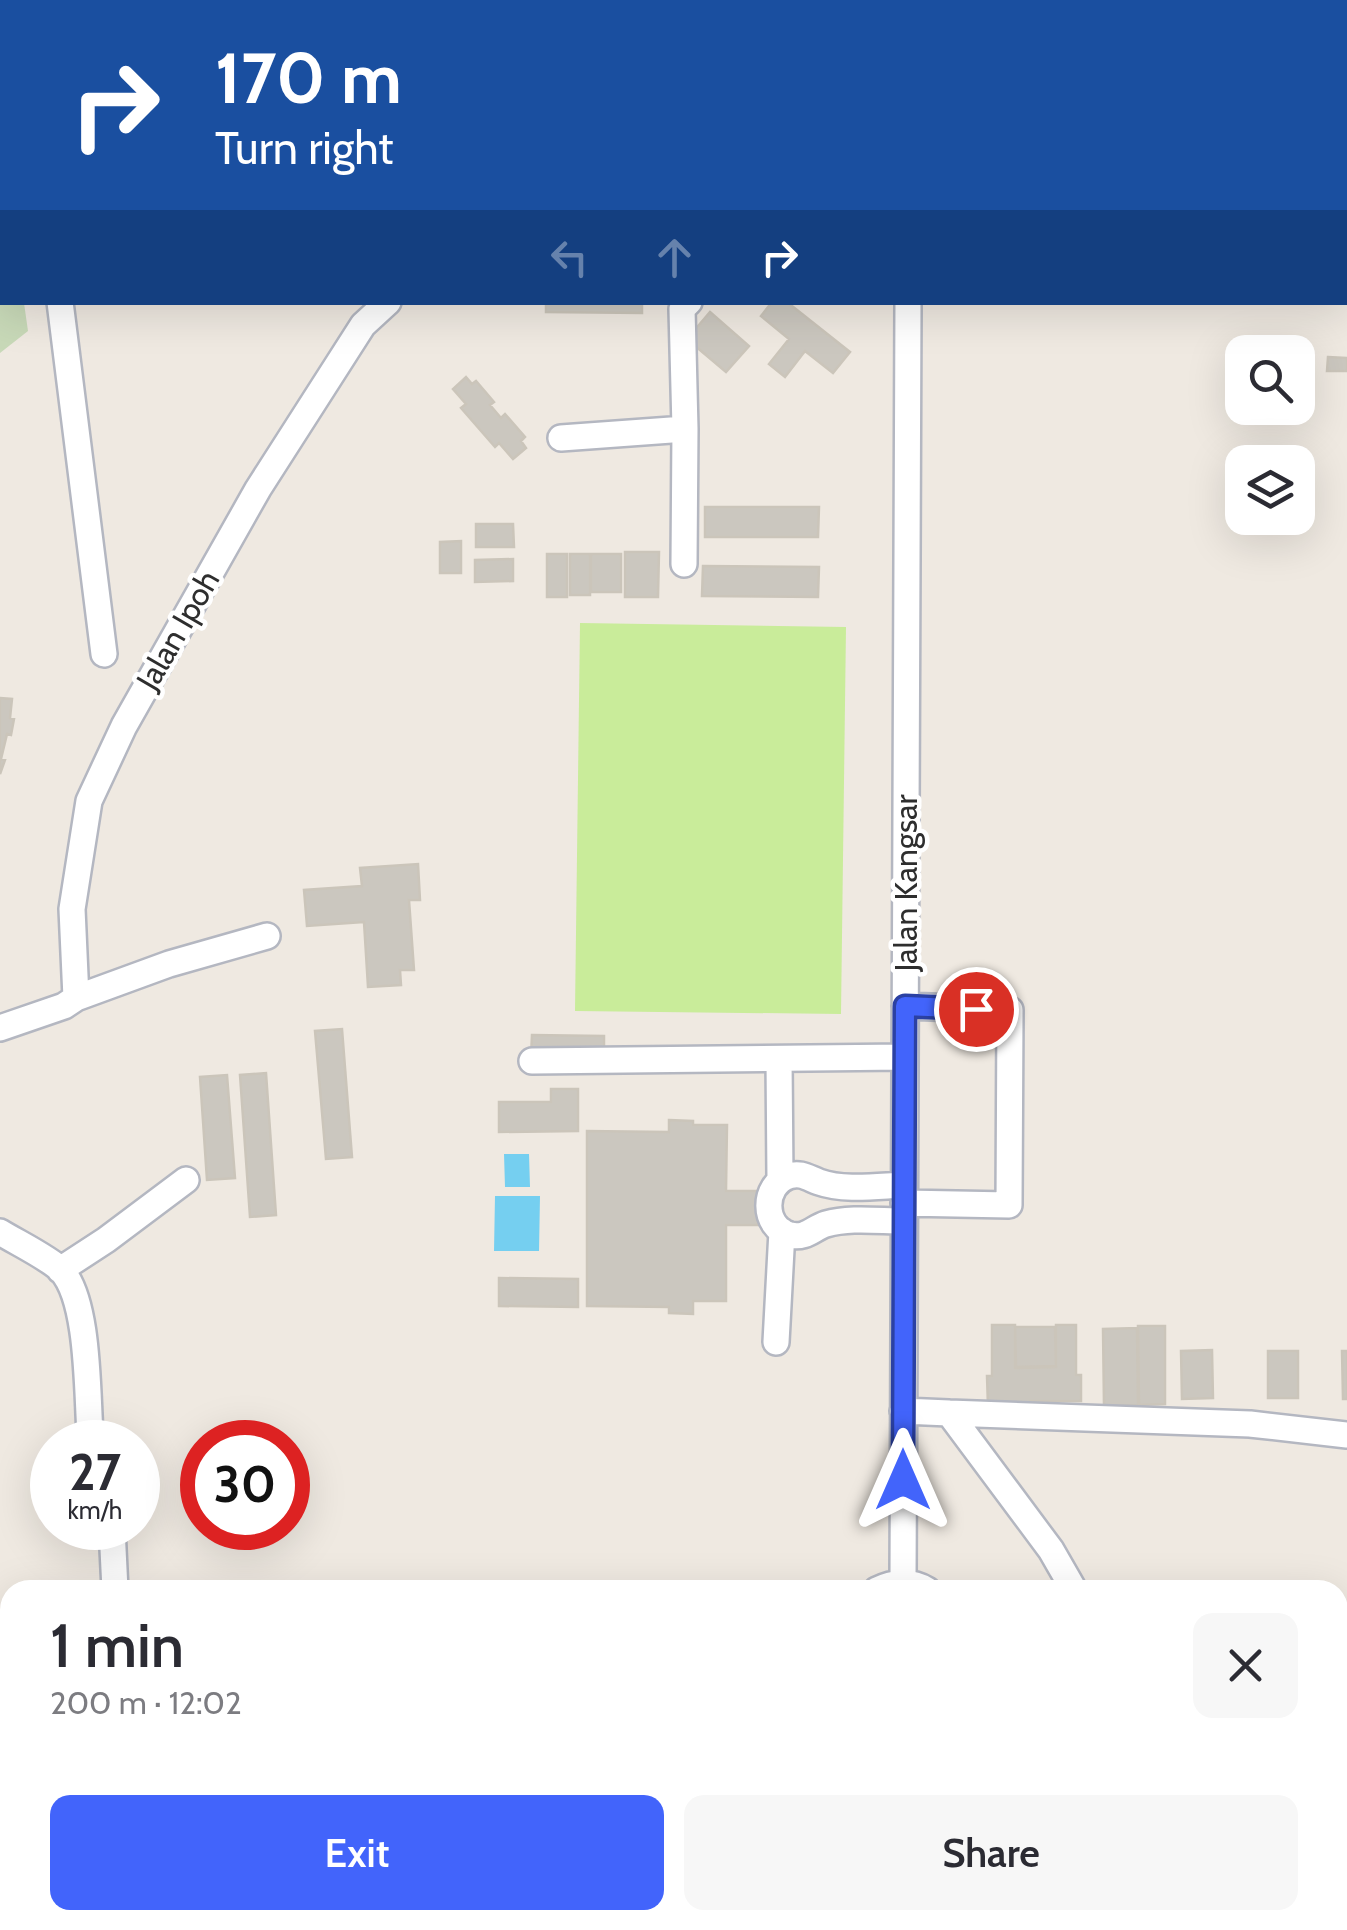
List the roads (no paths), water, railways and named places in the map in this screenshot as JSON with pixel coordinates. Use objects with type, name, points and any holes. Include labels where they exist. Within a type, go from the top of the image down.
[{"type":"street","points":[[60,305],[104,654]]},
{"type":"street","name":"Jalan Ipoh","points":[[76,998],[72,910],[89,801],[124,726],[258,489],[364,326],[385,305]]},
{"type":"street","points":[[684,564],[682,309],[686,305]]},
{"type":"street","name":"Jalan Kangsar","points":[[908,305],[904,1411],[915,1580]]},
{"type":"street","points":[[561,438],[685,429]]},
{"type":"street","points":[[0,1028],[170,964],[268,936]]},
{"type":"street","points":[[818,1182],[904,1203],[1009,1206],[1010,1010],[905,1006]]},
{"type":"street","points":[[532,1061],[905,1057]]},
{"type":"street","points":[[780,1059],[780,1180]]},
{"type":"street","points":[[800,1174],[818,1182],[829,1207],[822,1225],[814,1232],[792,1235],[772,1220],[768,1206],[771,1192],[780,1180],[800,1174]]},
{"type":"street","points":[[60,1270],[186,1180]]},
{"type":"street","points":[[822,1225],[904,1203]]},
{"type":"street","points":[[776,1342],[782,1231]]},
{"type":"street","points":[[0,1232],[60,1270],[76,1296],[89,1420]]},
{"type":"street","points":[[904,1411],[1250,1424],[1347,1435]]},
{"type":"street","points":[[949,1412],[1051,1550],[1068,1580]]},
{"type":"street","points":[[113,1550],[115,1580]]},
{"type":"water","points":[[504,1154],[529,1154],[530,1187],[505,1187]]},
{"type":"water","points":[[495,1196],[540,1196],[539,1251],[494,1251]]}]
